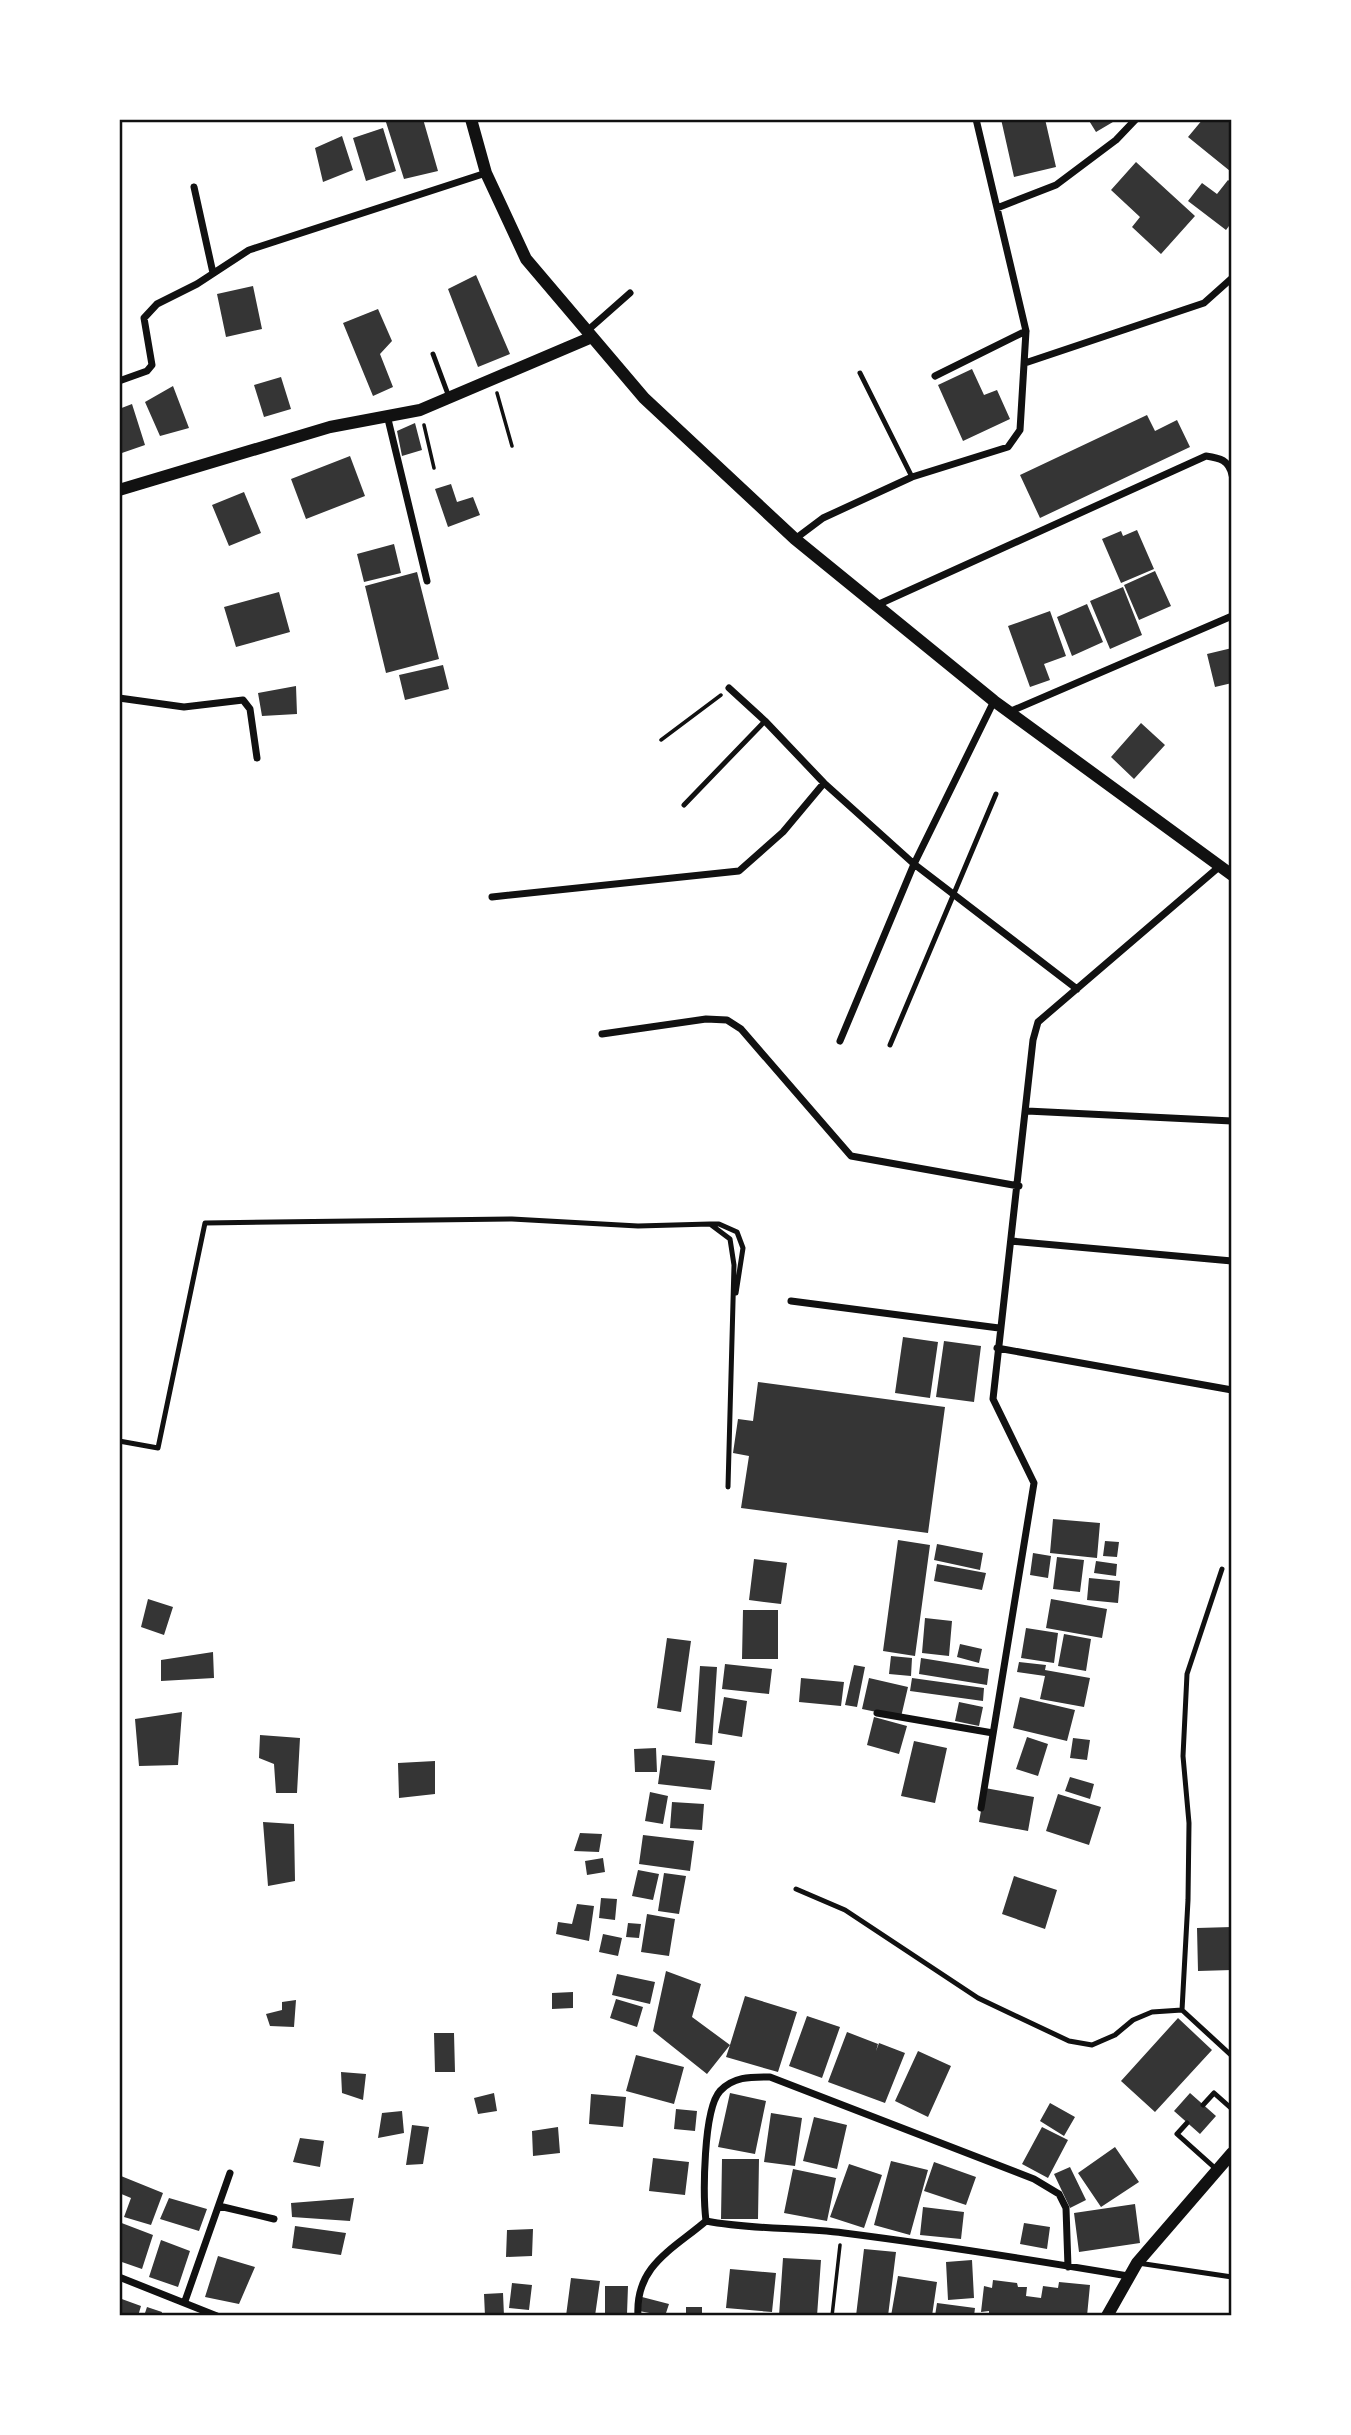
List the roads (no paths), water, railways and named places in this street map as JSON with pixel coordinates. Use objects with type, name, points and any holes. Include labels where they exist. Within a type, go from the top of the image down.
[{"type":"street","points":[[471,119],[486,173],[526,259],[644,398],[795,538],[994,701],[1232,875]]},
{"type":"street","points":[[795,538],[823,518],[912,477],[1008,447],[1020,430],[1026,331],[976,119]]},
{"type":"street","points":[[997,208],[1056,185],[1116,140],[1136,119]]},
{"type":"street","points":[[119,381],[147,371],[152,365],[144,318],[157,304],[249,250],[486,173]]},
{"type":"street","points":[[194,187],[213,273]]},
{"type":"street","points":[[1025,363],[1204,303],[1232,278]]},
{"type":"street","points":[[119,490],[330,427],[420,410],[589,334],[630,293]]},
{"type":"street","points":[[935,376],[1026,331]]},
{"type":"street","points":[[387,415],[426,581]]},
{"type":"street","points":[[877,605],[1206,456],[1221,458],[1230,467],[1232,475]]},
{"type":"street","points":[[1008,712],[1232,617]]},
{"type":"street","points":[[729,688],[765,721],[824,783],[914,864],[1077,989]]},
{"type":"street","points":[[119,698],[184,707],[243,700],[250,709],[257,758]]},
{"type":"street","points":[[840,1041],[914,864],[994,701]]},
{"type":"street","points":[[492,897],[739,871],[783,832],[824,783]]},
{"type":"street","points":[[981,1808],[1034,1483],[993,1399],[999,1328],[1019,1186],[1033,1040],[1038,1022],[1220,866]]},
{"type":"street","points":[[602,1034],[706,1019],[727,1020],[741,1029],[851,1156],[1019,1186]]},
{"type":"street","points":[[1027,1111],[1232,1121]]},
{"type":"street","points":[[1011,1241],[1232,1261]]},
{"type":"street","points":[[791,1301],[999,1328]]},
{"type":"street","points":[[997,1348],[1232,1390]]},
{"type":"street","points":[[877,1713],[993,1733]]},
{"type":"street","points":[[706,2221],[702,2191],[712,2108],[719,2092],[741,2077],[770,2077],[1034,2179],[1059,2194],[1066,2208],[1068,2267]]},
{"type":"street","points":[[1107,2316],[1137,2263],[1232,2153]]},
{"type":"street","points":[[185,2301],[230,2173]]},
{"type":"street","points":[[219,2206],[274,2219]]},
{"type":"street","points":[[706,2221],[734,2226],[841,2232],[1128,2276]]},
{"type":"street","points":[[638,2316],[637,2297],[641,2280],[651,2267],[706,2221]]},
{"type":"street","points":[[119,2277],[185,2301],[217,2316]]},
{"type":"lane","points":[[433,354],[449,397]]},
{"type":"lane","points":[[860,373],[912,477]]},
{"type":"lane","points":[[684,805],[765,721]]},
{"type":"lane","points":[[890,1045],[996,794]]},
{"type":"lane","points":[[119,1441],[158,1448],[205,1223],[512,1219],[638,1226],[719,1224],[737,1232],[743,1248],[733,1313]]},
{"type":"lane","points":[[710,1224],[730,1238],[734,1265],[728,1487]]},
{"type":"lane","points":[[1182,2010],[1188,1900],[1189,1824],[1183,1756],[1187,1674],[1222,1569]]},
{"type":"lane","points":[[796,1889],[845,1910],[978,1998],[1069,2041],[1092,2045],[1115,2035],[1133,2020],[1152,2012],[1182,2010],[1232,2056]]},
{"type":"lane","points":[[1203,2105],[1214,2093],[1232,2109]]},
{"type":"lane","points":[[1187,2123],[1177,2134],[1217,2170]]},
{"type":"lane","points":[[1137,2263],[1232,2277]]}]
